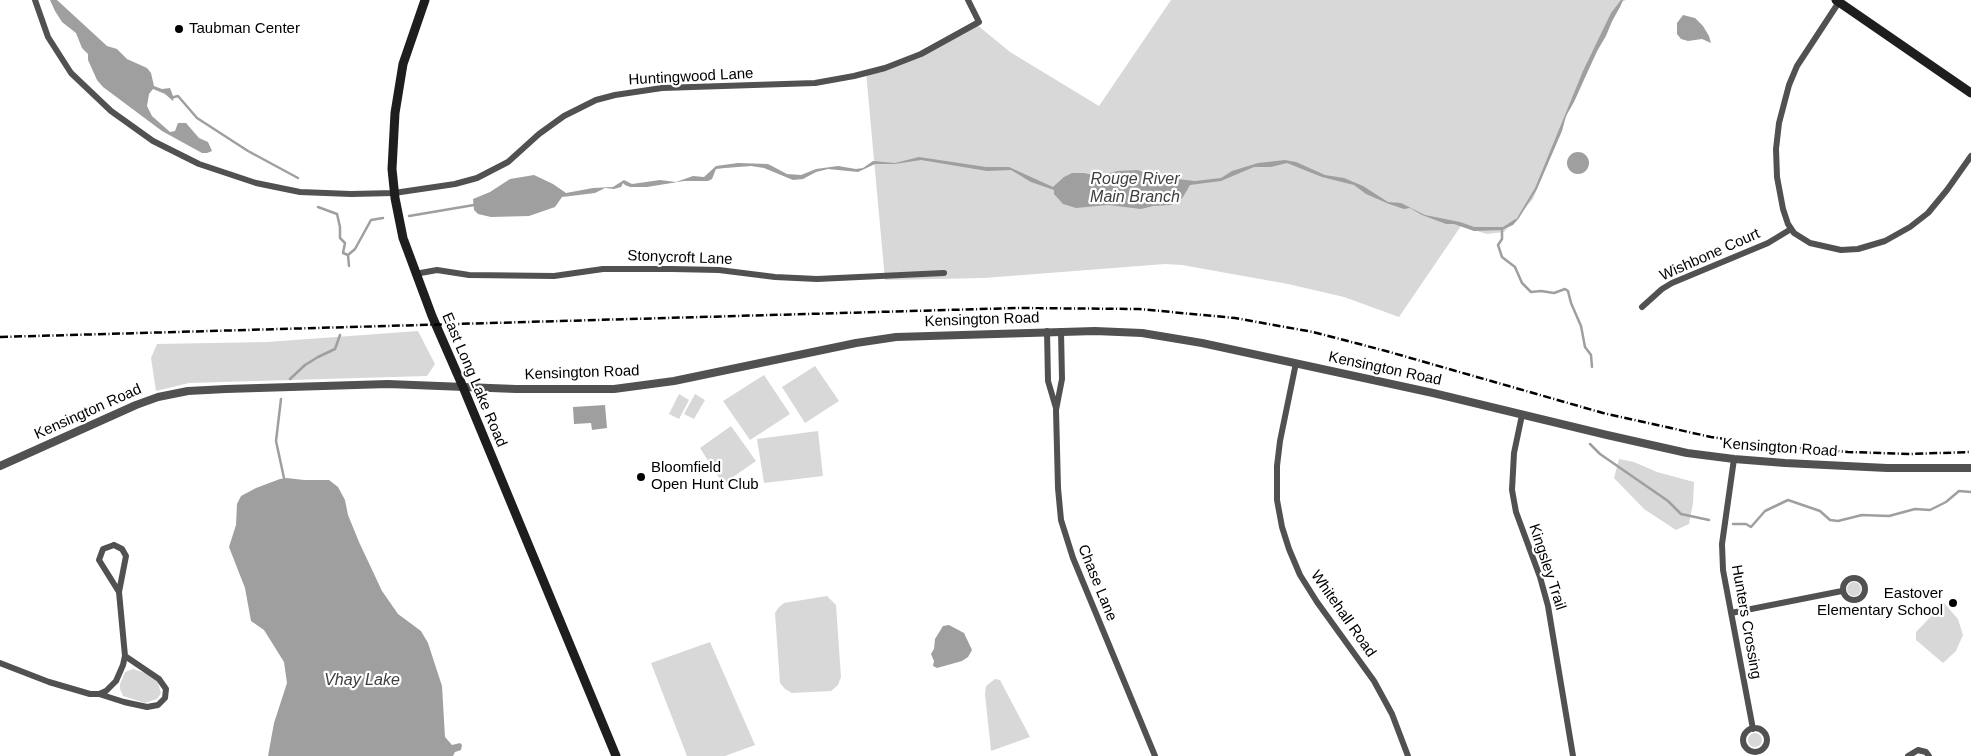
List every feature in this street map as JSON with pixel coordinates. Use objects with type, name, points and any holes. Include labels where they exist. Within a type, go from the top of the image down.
[{"type":"main road","name":"East Long Lake Road","points":[[425,0],[408,47],[398,86],[392,142],[394,193],[403,238],[432,316],[616,756]]},
{"type":"main road","points":[[1837,1],[1971,93]]},
{"type":"street","points":[[35,0],[48,37],[71,73],[92,95],[120,118],[171,151],[232,176],[288,190],[337,194],[394,193]]},
{"type":"street","name":"Huntingwood Lane","points":[[394,193],[455,184],[487,174],[508,162],[546,128],[564,116],[596,100],[615,95],[662,88],[815,83],[885,68],[921,54],[979,22],[968,0]]},
{"type":"street","points":[[1837,1],[1797,66],[1789,85],[1781,114],[1776,141],[1776,169],[1783,209],[1791,229],[1798,237],[1810,243],[1833,249],[1858,249],[1885,241],[1910,227],[1928,213],[1971,156]]},
{"type":"street","name":"Wishbone Court","points":[[1642,307],[1662,289],[1672,283],[1768,243],[1791,229]]},
{"type":"street","name":"Stonycroft Lane","points":[[415,274],[437,270],[469,275],[554,276],[603,269],[672,268],[719,270],[775,277],[817,279],[944,273]]},
{"type":"street","name":"Chase Lane","points":[[1062,331],[1062,379],[1056,410],[1059,504],[1065,536],[1155,756]]},
{"type":"street","name":"Kensington Road","points":[[0,466],[136,405],[158,397],[188,392],[226,388],[388,384],[614,389],[674,381],[896,336],[1117,331],[1142,332],[1296,363],[1652,446],[1734,459],[1887,468],[1971,468]]},
{"type":"street","name":"Chase Lane","points":[[1047,332],[1048,381],[1056,410]]},
{"type":"street","name":"Whitehall Road","points":[[1296,363],[1277,466],[1277,500],[1284,533],[1292,558],[1305,584],[1363,664],[1384,698],[1399,728],[1408,756]]},
{"type":"street","name":"Kingsley Trail","points":[[1522,415],[1512,465],[1513,496],[1516,512],[1540,577],[1548,606],[1574,756]]},
{"type":"street","name":"Hunters Crossing","points":[[1734,459],[1722,550],[1730,613],[1753,729]]},
{"type":"street","points":[[99,694],[106,691],[116,681],[125,656],[118,592],[126,556],[122,548],[110,545],[100,552],[99,560],[118,592]]},
{"type":"street","points":[[1730,613],[1842,591]]},
{"type":"street","points":[[0,663],[49,682],[90,694],[99,694],[148,707],[158,705],[165,698],[166,689],[159,679],[125,656]]},
{"type":"street","points":[[1908,756],[1918,750],[1926,752],[1930,756]]},
{"type":"shaded area","points":[[1171,0],[1626,0],[1622,2],[1572,102],[1533,199],[1504,232],[1487,234],[1461,226],[1399,317],[1344,297],[1288,284],[1182,265],[1165,264],[984,278],[885,280],[866,72],[890,66],[976,24],[1010,52],[1099,106]]},
{"type":"shaded area","points":[[418,331],[435,364],[427,376],[189,383],[156,391],[151,358],[157,344],[267,342]]},
{"type":"shaded area","points":[[815,366],[839,401],[805,423],[782,387]]},
{"type":"shaded area","points":[[764,375],[790,414],[750,440],[723,401]]},
{"type":"shaded area","points":[[679,394],[689,400],[679,419],[669,414]]},
{"type":"shaded area","points":[[695,394],[705,400],[694,419],[684,414]]},
{"type":"shaded area","points":[[731,426],[756,461],[723,484],[700,448]]},
{"type":"shaded area","points":[[818,431],[823,476],[764,483],[757,439]]},
{"type":"shaded area","points":[[1619,459],[1634,462],[1657,472],[1694,482],[1689,524],[1676,530],[1644,509],[1614,478]]},
{"type":"shaded area","points":[[1851,582],[1857,582],[1861,589],[1857,596],[1851,596],[1847,592],[1847,586]]},
{"type":"shaded area","points":[[827,596],[836,605],[841,677],[838,685],[831,691],[792,693],[780,683],[775,613],[784,603]]},
{"type":"shaded area","points":[[1944,603],[1958,619],[1963,635],[1956,651],[1943,663],[1916,640],[1916,632]]},
{"type":"shaded area","points":[[710,642],[755,745],[725,756],[687,756],[651,663]]},
{"type":"shaded area","points":[[133,669],[157,680],[161,693],[157,699],[145,703],[123,696],[120,684],[125,672]]},
{"type":"shaded area","points":[[995,679],[1000,680],[1030,737],[991,751],[985,694],[986,686]]},
{"type":"shaded area","points":[[1752,733],[1758,733],[1762,740],[1758,747],[1752,747],[1748,743],[1748,737]]},
{"type":"water","points":[[50,0],[57,0],[107,46],[117,49],[127,59],[147,68],[151,73],[154,86],[162,89],[170,88],[174,97],[173,101],[165,94],[153,89],[149,94],[147,106],[152,116],[170,132],[175,131],[178,123],[186,123],[199,138],[208,142],[212,151],[202,153],[162,131],[103,87],[97,80],[88,60],[88,54],[82,48],[76,33],[62,22]]},
{"type":"water","name":"Rouge River Main Branch","points":[[1623,0],[1620,7],[1566,116],[1562,131],[1537,189],[1519,218],[1513,225],[1502,230],[1474,231],[1454,224],[1446,224],[1422,215],[1410,208],[1404,209],[1389,204],[1366,194],[1354,185],[1322,177],[1287,163],[1271,167],[1254,167],[1221,181],[1190,185],[1183,197],[1171,205],[1141,209],[1108,205],[1076,208],[1063,204],[1054,194],[1054,190],[1031,182],[1011,170],[987,171],[921,160],[895,164],[875,164],[858,172],[828,169],[816,172],[803,179],[793,180],[764,168],[751,166],[716,169],[712,179],[708,181],[684,181],[647,187],[630,187],[623,183],[621,187],[614,189],[605,188],[595,193],[562,197],[555,207],[529,216],[491,217],[478,214],[474,210],[473,199],[490,192],[510,179],[534,175],[566,193],[593,188],[613,187],[624,180],[632,184],[660,180],[676,182],[693,176],[704,177],[716,166],[738,163],[768,164],[787,174],[801,175],[816,169],[838,166],[856,169],[863,168],[873,161],[895,163],[919,157],[986,167],[1009,167],[1053,187],[1064,177],[1072,173],[1098,176],[1118,171],[1137,170],[1159,177],[1195,181],[1221,178],[1232,171],[1258,163],[1285,160],[1296,162],[1325,175],[1344,178],[1363,186],[1388,202],[1401,203],[1425,215],[1460,222],[1474,227],[1503,227],[1517,218],[1535,188],[1583,71],[1611,13]]},
{"type":"water","points":[[1683,15],[1695,18],[1703,26],[1711,43],[1702,39],[1688,41],[1681,39],[1677,34],[1677,23]]},
{"type":"water","points":[[1578,152],[1586,155],[1589,163],[1586,171],[1578,174],[1570,171],[1567,163],[1570,155]]},
{"type":"water","points":[[605,405],[607,428],[592,430],[591,423],[574,424],[573,407]]},
{"type":"water","name":"Vhay Lake","points":[[287,478],[329,480],[338,487],[345,500],[348,515],[359,542],[382,591],[398,614],[421,631],[428,643],[442,686],[445,737],[452,745],[460,743],[462,745],[461,750],[455,752],[453,756],[268,756],[274,723],[287,683],[284,662],[264,630],[251,621],[245,588],[229,547],[236,525],[237,504],[241,496],[256,488]]},
{"type":"water","points":[[949,625],[964,633],[972,650],[968,657],[962,661],[937,668],[933,666],[934,661],[931,654],[934,649],[935,639],[943,626]]},
{"type":"waterway","name":"Rouge River Main Branch","points":[[174,97],[178,96],[197,118],[248,151],[298,178]]},
{"type":"waterway","name":"Rouge River Main Branch","points":[[409,216],[474,205]]},
{"type":"waterway","name":"Rouge River Main Branch","points":[[318,207],[337,214],[340,238],[345,243],[343,253],[348,255],[355,249],[371,220],[383,218]]},
{"type":"waterway","points":[[1502,230],[1502,239],[1498,245],[1502,257],[1515,267],[1522,283],[1531,292],[1554,293],[1565,289],[1568,291],[1581,326],[1585,347],[1591,355],[1592,367]]},
{"type":"waterway","points":[[348,255],[349,266]]},
{"type":"waterway","points":[[290,379],[305,365],[335,349],[340,335]]},
{"type":"waterway","points":[[281,399],[276,441],[284,478]]},
{"type":"waterway","points":[[1590,444],[1600,454],[1668,501],[1681,514],[1709,520]]},
{"type":"waterway","points":[[1733,524],[1746,524],[1751,527],[1765,511],[1788,500],[1820,511],[1830,520],[1838,521],[1862,515],[1889,516],[1915,509],[1930,510],[1946,502],[1959,491],[1971,492]]},
{"type":"railway","points":[[0,337],[1017,308],[1139,309],[1235,318],[1313,332],[1603,413],[1711,437],[1771,446],[1848,452],[1910,454],[1971,452]]},
{"type":"place","name":"Taubman Center","points":[[179,29]]},
{"type":"place","name":"Bloomfield Open Hunt Club","points":[[641,477]]},
{"type":"place","name":"Eastover Elementary School","points":[[1953,603]]}]
